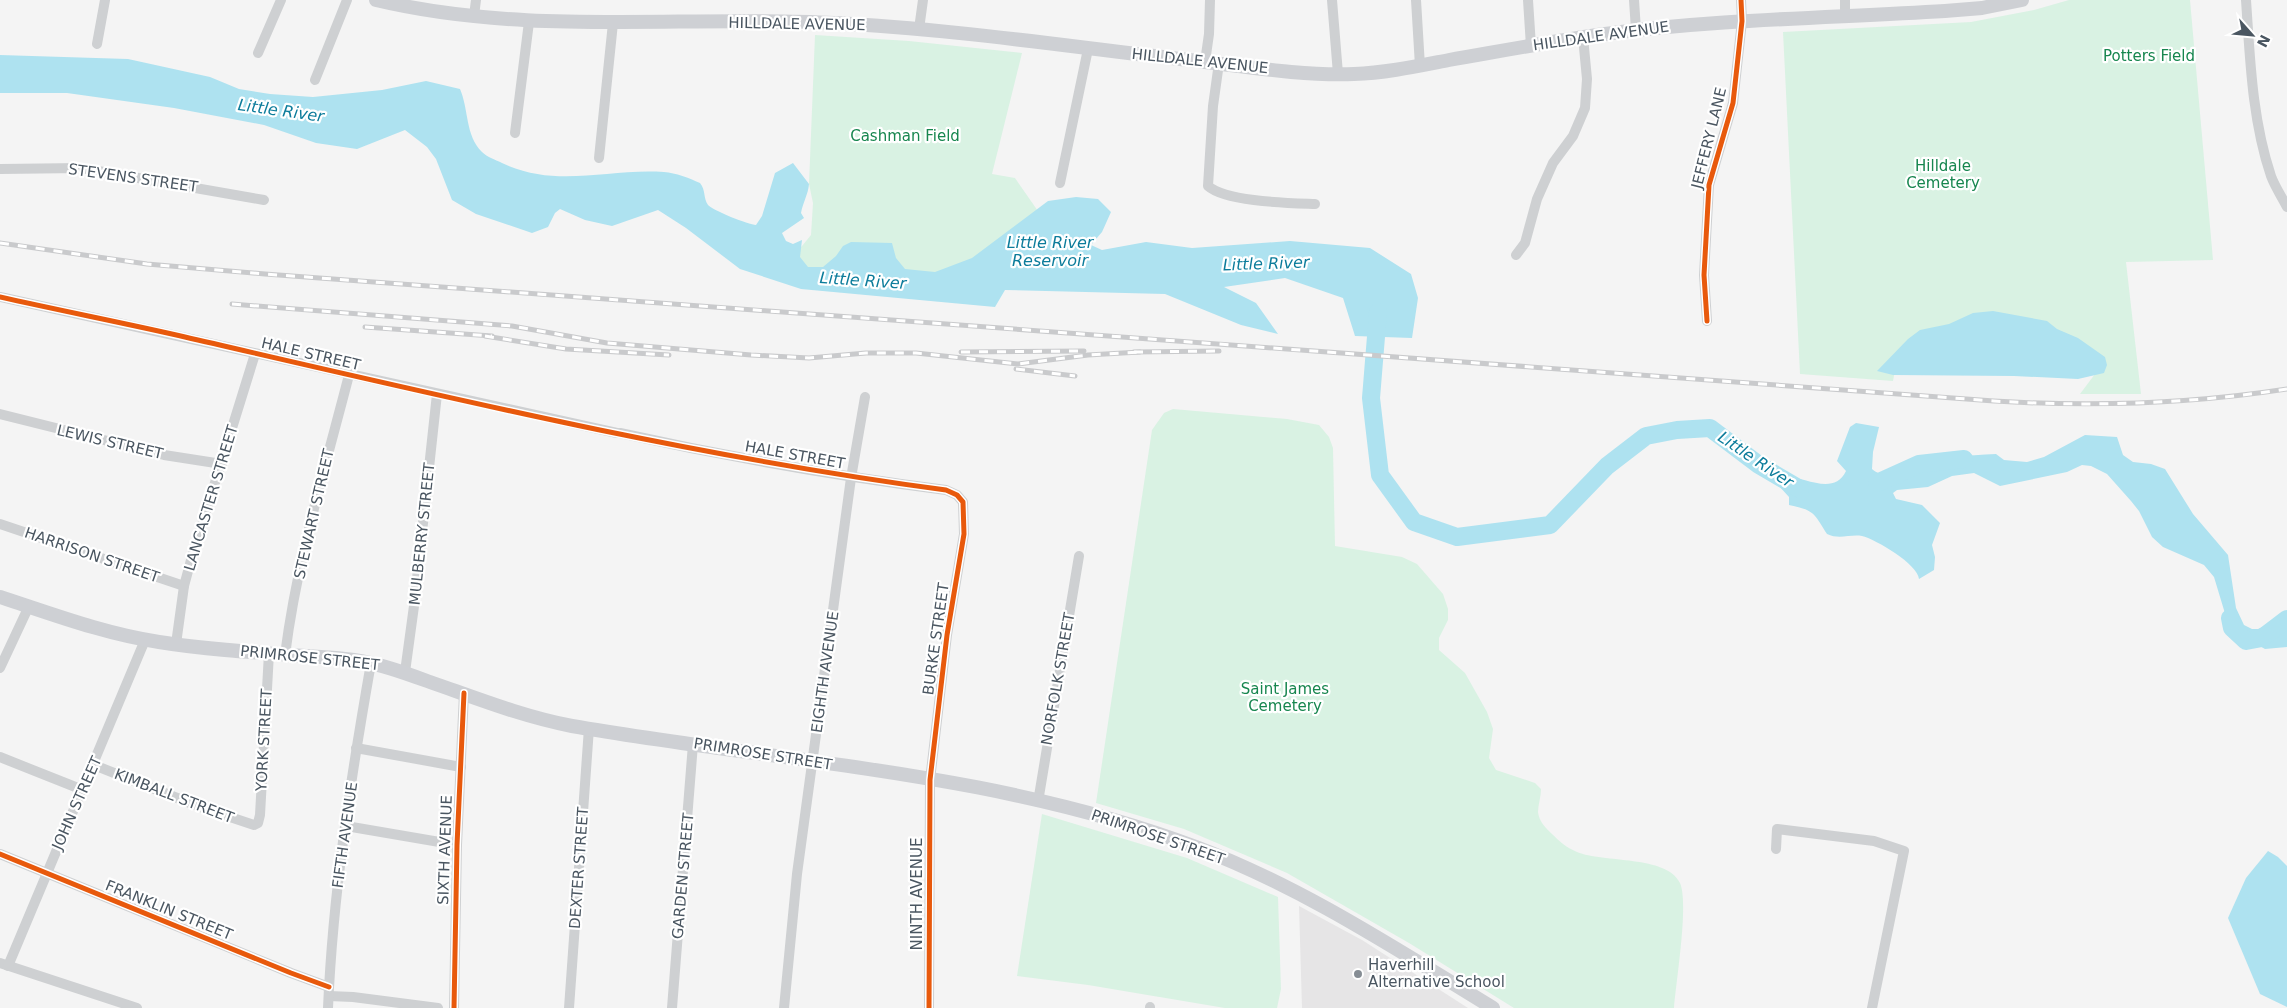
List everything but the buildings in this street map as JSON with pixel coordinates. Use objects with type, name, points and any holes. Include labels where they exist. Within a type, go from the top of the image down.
[{"type":"main road","name":"HILLDALE AVENUE","points":[[376,0],[474,16],[529,22],[799,22],[919,30],[1338,74],[1371,73],[1420,66],[1583,37],[1636,30],[1742,21],[1845,16],[1936,6],[1982,8],[2022,0]]},
{"type":"main road","name":"PRIMROSE STREET","points":[[0,597],[146,640],[285,655],[355,660],[405,672],[538,718],[589,728],[930,780],[1098,816],[1194,847],[1289,888],[1344,918],[1493,1008]]},
{"type":"street","points":[[97,44],[105,0]]},
{"type":"street","points":[[258,53],[282,0]]},
{"type":"street","points":[[315,80],[347,0]]},
{"type":"street","points":[[474,16],[476,0]]},
{"type":"street","points":[[919,30],[923,0]]},
{"type":"street","points":[[1210,0],[1213,106],[1208,186],[1214,191],[1258,200],[1315,204]]},
{"type":"street","points":[[1332,0],[1338,74]]},
{"type":"street","points":[[1416,0],[1420,66]]},
{"type":"street","points":[[1528,0],[1531,46]]},
{"type":"street","points":[[1634,0],[1636,30]]},
{"type":"street","name":"JEFFERY LANE","points":[[1707,321],[1704,275],[1709,185],[1733,103],[1742,21],[1741,0]]},
{"type":"street","points":[[1845,0],[1845,16]]},
{"type":"street","points":[[2246,0],[2254,97],[2271,177],[2286,203]]},
{"type":"street","points":[[515,132],[529,22]]},
{"type":"street","points":[[599,158],[613,23]]},
{"type":"street","points":[[1516,255],[1525,243],[1537,199],[1553,163],[1573,136],[1585,108],[1588,79],[1583,37]]},
{"type":"street","points":[[1060,183],[1088,49]]},
{"type":"street","name":"STEVENS STREET","points":[[0,169],[81,168],[264,200]]},
{"type":"street","name":"HALE STREET","points":[[0,297],[349,375],[728,456],[851,478],[946,490],[957,495],[963,502]]},
{"type":"street","name":"LANCASTER STREET","points":[[176,644],[184,586],[201,524],[222,464],[256,354]]},
{"type":"street","name":"STEWART STREET","points":[[285,655],[289,624],[310,521],[349,375]]},
{"type":"street","name":"MULBERRY STREET","points":[[405,672],[437,394]]},
{"type":"street","name":"EIGHTH AVENUE","points":[[784,1008],[797,874],[812,762],[851,478],[866,397]]},
{"type":"street","name":"LEWIS STREET","points":[[0,414],[164,455],[222,464]]},
{"type":"street","name":"BURKE STREET","points":[[930,780],[947,635],[964,534],[963,502]]},
{"type":"street","name":"HARRISON STREET","points":[[0,524],[184,586]]},
{"type":"street","name":"NORFOLK STREET","points":[[1038,802],[1079,556]]},
{"type":"street","points":[[0,668],[29,606]]},
{"type":"street","name":"JOHN STREET","points":[[4,964],[94,765],[146,640]]},
{"type":"street","name":"YORK STREET","points":[[254,825],[258,823],[260,814],[269,653]]},
{"type":"street","name":"FIFTH AVENUE","points":[[328,1008],[338,878],[356,748],[371,663]]},
{"type":"street","name":"SIXTH AVENUE","points":[[454,1008],[457,845],[464,693]]},
{"type":"street","name":"DEXTER STREET","points":[[569,1008],[589,728]]},
{"type":"street","name":"GARDEN STREET","points":[[672,1008],[693,744]]},
{"type":"street","points":[[356,748],[461,767]]},
{"type":"street","points":[[0,757],[83,790]]},
{"type":"street","name":"KIMBALL STREET","points":[[94,765],[200,807],[254,825]]},
{"type":"street","name":"NINTH AVENUE","points":[[929,1008],[930,780]]},
{"type":"street","points":[[346,826],[457,845]]},
{"type":"street","points":[[1776,849],[1777,829],[1874,841],[1904,851],[1872,1008]]},
{"type":"street","name":"FRANKLIN STREET","points":[[0,854],[291,973],[329,992],[438,1008]]},
{"type":"street","points":[[4,964],[136,1008]]},
{"type":"shaded area","name":"Haverhill Alternative School","points":[[1299,906],[1362,940],[1468,1008],[1302,1008]]},
{"type":"green space","name":"Hilldale Cemetery","points":[[2069,0],[2190,0],[2213,260],[2126,262],[2141,394],[2080,394],[2101,366],[1896,365],[1893,381],[1800,374],[1783,32],[1971,22],[2034,10]]},
{"type":"green space","name":"Cashman Field","points":[[815,35],[909,41],[1022,53],[992,174],[1015,178],[1040,214],[1016,240],[940,275],[826,272],[801,268],[793,257],[811,235],[813,203],[809,184]]},
{"type":"green space","name":"Saint James Cemetery","points":[[1173,409],[1287,419],[1319,425],[1329,437],[1333,448],[1335,546],[1402,557],[1417,564],[1443,594],[1448,609],[1448,620],[1439,638],[1439,650],[1465,673],[1487,712],[1493,729],[1489,758],[1496,770],[1535,783],[1541,789],[1538,812],[1540,819],[1560,842],[1577,852],[1588,855],[1633,861],[1662,868],[1673,874],[1680,883],[1683,924],[1674,1008],[1514,1008],[1409,943],[1287,873],[1184,829],[1096,803],[1152,430],[1164,413]]},
{"type":"green space","points":[[1042,814],[1187,858],[1278,897],[1281,989],[1277,1008],[1225,1008],[1088,985],[1017,976]]},
{"type":"water","name":"Little River Reservoir","points":[[0,55],[128,59],[210,77],[239,89],[270,94],[313,97],[382,90],[426,81],[460,89],[473,138],[484,154],[502,163],[522,171],[543,175],[583,176],[643,172],[673,173],[700,183],[706,202],[711,207],[723,214],[756,225],[762,216],[775,173],[793,163],[809,184],[801,213],[804,218],[782,233],[786,241],[793,244],[802,240],[800,257],[808,267],[823,267],[836,256],[843,246],[851,242],[892,243],[896,258],[905,269],[935,272],[972,258],[1048,201],[1076,197],[1098,199],[1111,212],[1102,232],[1091,245],[1102,250],[1146,242],[1192,248],[1290,241],[1370,248],[1411,274],[1418,298],[1412,338],[1355,336],[1343,298],[1285,278],[1224,287],[1256,303],[1278,334],[1241,325],[1165,294],[1005,290],[995,307],[801,289],[740,269],[686,228],[658,210],[612,226],[585,220],[560,209],[555,213],[548,227],[532,233],[476,214],[452,200],[436,159],[427,147],[405,130],[357,149],[316,143],[264,125],[174,108],[67,93],[0,93]]},
{"type":"water","points":[[1993,311],[2047,321],[2057,329],[2078,338],[2105,357],[2107,365],[2104,373],[2078,379],[2014,376],[1893,375],[1877,371],[1908,339],[1920,330],[1949,324],[1973,313]]},
{"type":"water","points":[[1856,423],[1879,427],[1873,452],[1872,469],[1880,474],[1890,475],[1911,471],[1953,457],[1996,454],[2004,460],[2027,462],[2044,457],[2085,435],[2117,437],[2123,455],[2133,462],[2151,464],[2165,469],[2193,514],[2228,555],[2236,608],[2244,625],[2252,629],[2258,629],[2287,614],[2287,647],[2265,649],[2230,630],[2214,577],[2204,565],[2163,547],[2152,537],[2139,511],[2107,474],[2091,466],[2082,465],[2067,472],[2000,486],[1974,473],[1952,476],[1928,487],[1897,490],[1893,493],[1896,499],[1922,505],[1940,523],[1932,545],[1935,557],[1934,570],[1919,579],[1912,566],[1895,553],[1868,538],[1862,536],[1836,537],[1827,534],[1813,514],[1804,509],[1789,505],[1789,497],[1779,486],[1781,477],[1825,484],[1833,483],[1840,479],[1846,471],[1837,461],[1850,427]]},
{"type":"water","points":[[2268,851],[2287,866],[2287,1007],[2260,994],[2228,918],[2246,878]]},
{"type":"waterway","name":"Little River","points":[[1378,312],[1371,398],[1380,475],[1414,522],[1457,537],[1550,525],[1607,466],[1646,436],[1677,430],[1710,428],[1759,465],[1800,489]]},
{"type":"waterway","name":"Little River","points":[[1877,483],[1919,464],[1964,459]]},
{"type":"waterway","name":"Little River","points":[[2230,618],[2232,628],[2246,641],[2262,638],[2287,619]]},
{"type":"railway","points":[[0,243],[147,264],[265,274],[1994,401],[2067,404],[2140,403],[2214,398],[2287,389]]},
{"type":"railway","points":[[232,304],[512,326],[607,343],[751,355],[809,358],[866,353],[916,353],[1018,364],[1088,355],[1140,352]]},
{"type":"railway","points":[[365,327],[492,336]]},
{"type":"railway","points":[[485,336],[566,349],[669,355]]},
{"type":"railway","points":[[961,352],[1084,351]]},
{"type":"railway","points":[[1134,352],[1219,351]]},
{"type":"railway","points":[[1016,369],[1075,376]]},
{"type":"cycle path","points":[[1707,321],[1704,275],[1709,185],[1733,103],[1742,21],[1741,0]]},
{"type":"cycle path","points":[[0,297],[469,402],[659,442],[850,476],[946,490],[957,495],[963,502],[964,534],[947,635],[930,780],[929,1008]]},
{"type":"cycle path","points":[[454,1008],[457,845],[464,693]]},
{"type":"cycle path","points":[[0,854],[329,987]]},
{"type":"place","name":"Haverhill Alternative School","points":[[1358,974]]},
{"type":"park label","name":"Potters Field","points":[[2149,56]]}]
